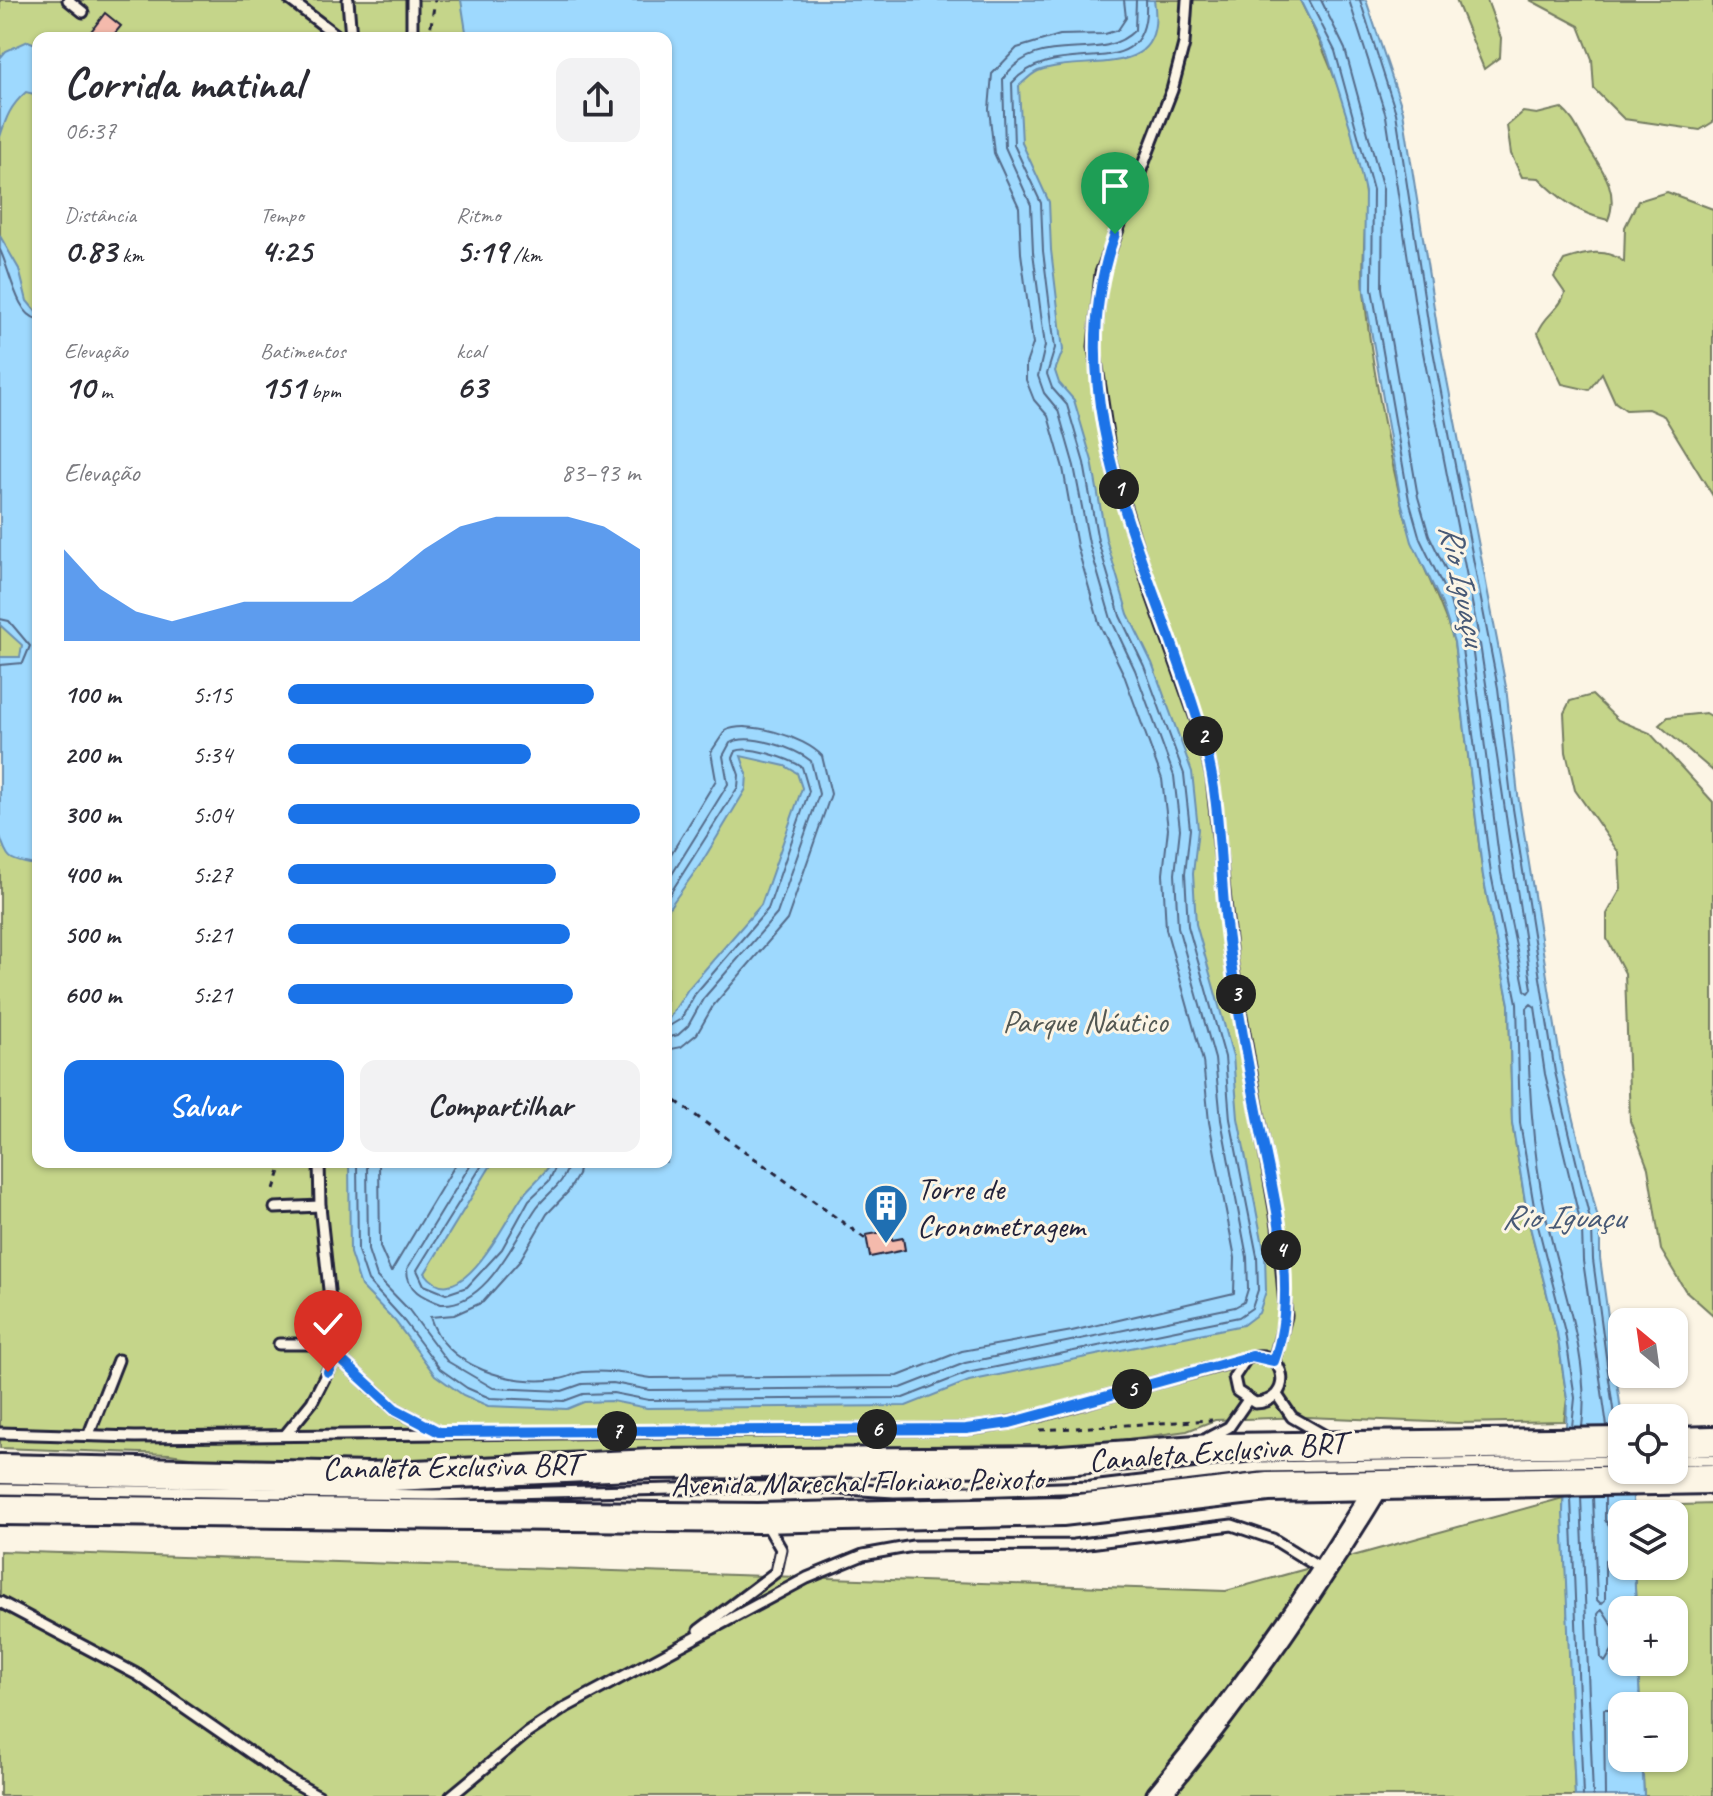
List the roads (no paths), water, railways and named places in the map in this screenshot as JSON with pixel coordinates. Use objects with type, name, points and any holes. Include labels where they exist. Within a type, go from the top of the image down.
[{"type":"main road","points":[[1688,1442],[1713,1441]]},
{"type":"main road","name":"Avenida Marechal Floriano Peixoto","points":[[0,1510],[58,1490],[653,1464],[1048,1461],[1224,1448],[1362,1445],[1510,1463],[1608,1467]]},
{"type":"main road","name":"Avenida Marechal Floriano Peixoto","points":[[0,1469],[58,1490],[758,1518],[1062,1511],[1268,1487],[1378,1485],[1608,1445]]},
{"type":"main road","name":"Avenida Marechal Floriano Peixoto","points":[[1688,1474],[1713,1479]]},
{"type":"street","points":[[1158,1796],[1258,1668],[1326,1572],[1378,1485]]},
{"type":"lane","points":[[68,0],[83,12]]},
{"type":"lane","points":[[290,0],[332,32]]},
{"type":"lane","points":[[348,0],[351,32]]},
{"type":"lane","points":[[412,0],[412,32]]},
{"type":"lane","points":[[1187,0],[1184,44],[1172,90],[1101,273],[1094,347],[1111,461],[1150,590],[1204,741],[1212,777],[1231,959],[1278,1226],[1286,1316],[1274,1361],[1282,1381],[1277,1395],[1263,1403],[1247,1401],[1237,1391],[1234,1377],[1246,1359]]},
{"type":"lane","points":[[319,1168],[320,1206],[336,1355],[395,1409],[439,1432]]},
{"type":"lane","points":[[275,1208],[320,1206]]},
{"type":"lane","points":[[279,1344],[334,1344]]},
{"type":"lane","points":[[286,1434],[312,1402],[336,1355]]},
{"type":"lane","points":[[0,1433],[286,1434],[989,1427],[1260,1355],[1274,1361]]},
{"type":"lane","points":[[89,1434],[118,1360]]},
{"type":"lane","points":[[1277,1395],[1292,1417],[1305,1427],[1362,1445]]},
{"type":"lane","points":[[1132,1456],[1219,1434],[1229,1427],[1247,1401]]},
{"type":"lane","points":[[1688,1465],[1713,1460]]},
{"type":"lane","name":"Canaleta Exclusiva BRT","points":[[0,1489],[433,1495],[796,1486],[894,1492],[1091,1487],[1258,1467],[1608,1461]]},
{"type":"lane","points":[[670,1651],[776,1572],[780,1560],[778,1540],[758,1518]]},
{"type":"lane","points":[[451,1796],[545,1720],[821,1572],[892,1549],[1073,1545],[1232,1525],[1273,1539],[1326,1572]]},
{"type":"lane","points":[[0,1602],[138,1675],[288,1779],[319,1796]]},
{"type":"water","points":[[461,0],[1154,0],[1155,26],[1148,44],[1136,55],[1038,71],[1019,86],[1022,143],[1049,202],[1051,250],[1063,350],[1055,371],[1059,383],[1074,400],[1092,461],[1106,539],[1128,614],[1152,663],[1192,772],[1198,829],[1193,874],[1196,924],[1233,1056],[1238,1118],[1265,1255],[1266,1291],[1259,1313],[1243,1325],[969,1381],[906,1406],[647,1408],[612,1401],[584,1402],[567,1409],[488,1406],[463,1395],[435,1375],[395,1321],[361,1286],[350,1253],[349,1168],[489,1168],[425,1273],[439,1284],[453,1284],[481,1260],[523,1195],[548,1168],[672,1168],[672,1014],[688,989],[761,905],[802,788],[797,773],[785,766],[741,756],[747,774],[746,789],[702,862],[672,904],[672,32],[466,32]]},
{"type":"water","name":"Rio Iguaçu","points":[[1300,0],[1366,0],[1403,111],[1438,333],[1506,687],[1518,795],[1562,1070],[1600,1227],[1600,1258],[1608,1316],[1608,1388],[1618,1388],[1620,1404],[1608,1404],[1608,1484],[1632,1484],[1633,1500],[1608,1500],[1608,1580],[1635,1580],[1635,1596],[1608,1596],[1608,1676],[1639,1676],[1639,1692],[1608,1692],[1608,1772],[1643,1772],[1644,1796],[1575,1796],[1563,1512],[1567,1399],[1557,1333],[1528,1219],[1512,1123],[1509,1004],[1483,876],[1454,642],[1442,604],[1412,542],[1401,501],[1364,290],[1365,192],[1351,130],[1327,54]]},
{"type":"water","points":[[28,41],[32,43],[32,94],[26,92],[16,102],[0,137],[0,58],[6,51]]},
{"type":"water","points":[[0,236],[19,269],[27,301],[32,307],[32,865],[9,856],[0,836],[0,657],[20,657],[22,645],[0,625]]},
{"type":"place","name":"Torre de Cronometragem","points":[[886,1245]]},
{"type":"park label","name":"Parque Náutico","points":[[1085,1021]]}]
